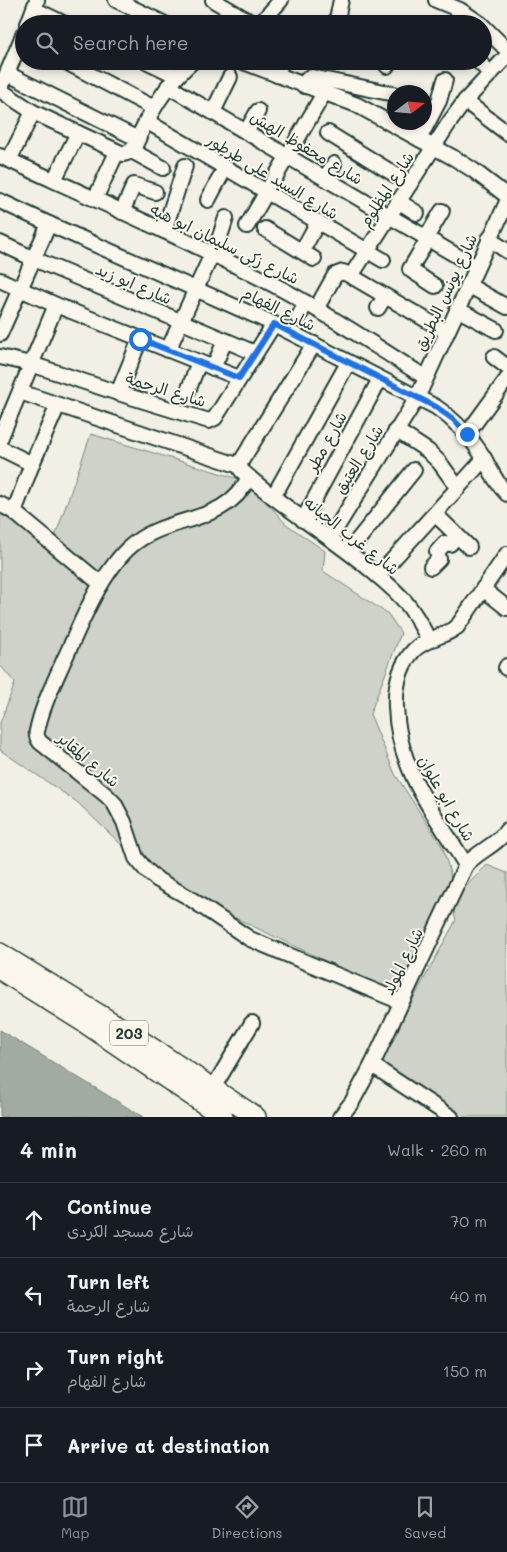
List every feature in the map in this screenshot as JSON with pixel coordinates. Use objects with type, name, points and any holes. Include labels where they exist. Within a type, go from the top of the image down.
[{"type":"main road","name":"203","points":[[0,953],[96,1012],[256,1117]]},
{"type":"main road","name":"203","points":[[0,970],[83,1022],[223,1117]]},
{"type":"street","points":[[116,0],[147,15]]},
{"type":"street","points":[[213,0],[246,15]]},
{"type":"street","points":[[269,15],[281,0]]},
{"type":"street","points":[[338,15],[341,0]]},
{"type":"street","points":[[436,0],[467,15]]},
{"type":"street","points":[[35,5],[51,15]]},
{"type":"street","points":[[505,50],[507,31]]},
{"type":"street","points":[[492,36],[505,50]]},
{"type":"street","name":"شارع المظلوم","points":[[492,70],[505,50]]},
{"type":"street","points":[[15,57],[0,90],[33,112],[163,168]]},
{"type":"street","points":[[81,70],[154,108]]},
{"type":"street","name":"شارع محفوظ الهش","points":[[158,70],[213,112],[476,267]]},
{"type":"street","points":[[95,199],[124,151],[138,138],[146,121],[172,81],[184,70]]},
{"type":"street","points":[[264,70],[357,105],[473,170],[507,196]]},
{"type":"street","points":[[277,75],[279,70]]},
{"type":"street","points":[[487,70],[490,73]]},
{"type":"street","name":"شارع المظلوم","points":[[351,276],[465,101],[492,70]]},
{"type":"street","points":[[8,74],[138,138]]},
{"type":"street","points":[[305,86],[308,78],[312,76],[387,92]]},
{"type":"street","points":[[213,112],[230,77]]},
{"type":"street","points":[[419,139],[439,101],[445,80]]},
{"type":"street","points":[[247,226],[324,93]]},
{"type":"street","points":[[465,101],[507,133]]},
{"type":"street","points":[[246,132],[258,111]]},
{"type":"street","points":[[4,158],[33,112]]},
{"type":"street","name":"شارع السيد على طرطور","points":[[146,121],[383,260]]},
{"type":"street","points":[[54,180],[78,133]]},
{"type":"street","points":[[328,133],[410,184]]},
{"type":"street","name":"شارع زكى سليمان ابو هبه","points":[[4,158],[213,254],[311,306],[425,377]]},
{"type":"street","points":[[325,178],[334,164]]},
{"type":"street","points":[[164,232],[184,166]]},
{"type":"street","points":[[208,200],[225,168]]},
{"type":"street","points":[[122,212],[134,185],[136,184],[155,192]]},
{"type":"street","name":"شارع الفهام","points":[[0,201],[274,324],[436,407],[453,419],[467,434],[484,459],[489,471],[507,494]]},
{"type":"street","points":[[398,202],[417,213]]},
{"type":"street","name":"شارع يونس البطريق","points":[[417,398],[507,202]]},
{"type":"street","points":[[435,286],[410,268],[442,211]]},
{"type":"street","points":[[168,350],[213,254],[226,218]]},
{"type":"street","points":[[265,229],[308,255],[318,222]]},
{"type":"street","points":[[0,334],[49,224]]},
{"type":"street","points":[[489,240],[507,251]]},
{"type":"street","name":"شارع ابو زيد","points":[[0,243],[34,259],[161,308],[181,322],[255,353]]},
{"type":"street","points":[[298,318],[311,306],[335,275],[343,272],[447,332]]},
{"type":"street","points":[[0,280],[56,305],[239,378]]},
{"type":"street","points":[[468,285],[507,307]]},
{"type":"street","points":[[0,438],[56,305]]},
{"type":"street","points":[[457,309],[496,330]]},
{"type":"street","name":"شارع الرحمة","points":[[0,357],[31,364],[209,421],[215,418],[274,324]]},
{"type":"street","points":[[118,393],[140,339]]},
{"type":"street","points":[[213,368],[225,341]]},
{"type":"street","name":"شارع المقابر","points":[[314,344],[240,463],[243,471],[238,495],[222,508],[155,531],[142,538],[121,556],[101,584],[87,610],[48,696],[37,730],[37,738],[106,795],[124,822],[136,858],[158,880],[188,896],[250,939],[401,1002]]},
{"type":"street","points":[[494,357],[507,367]]},
{"type":"street","points":[[188,391],[199,362]]},
{"type":"street","points":[[273,496],[348,362]]},
{"type":"street","name":"شارع مطر","points":[[303,520],[380,379]]},
{"type":"street","points":[[467,434],[507,379]]},
{"type":"street","name":"شارع غرب الجبانه","points":[[20,392],[243,471],[303,520],[349,551],[378,576],[408,604],[429,640]]},
{"type":"street","name":"شارع العتيق","points":[[330,538],[417,398]]},
{"type":"street","points":[[14,512],[32,464],[58,405]]},
{"type":"street","points":[[396,430],[434,457],[458,488]]},
{"type":"street","points":[[0,448],[32,464]]},
{"type":"street","points":[[378,576],[484,459]]},
{"type":"street","points":[[349,551],[414,470]]},
{"type":"street","points":[[0,504],[14,512],[101,584]]},
{"type":"street","points":[[435,514],[469,547]]},
{"type":"street","points":[[430,567],[438,559],[437,552],[445,543],[450,544],[457,536]]},
{"type":"street","name":"شارع ابو علوان","points":[[466,865],[414,782],[403,754],[396,724],[395,694],[398,677],[404,662],[415,649],[429,640],[449,633],[457,627],[507,554]]},
{"type":"street","points":[[483,589],[507,608]]},
{"type":"street","name":"شارع المولد","points":[[340,1117],[352,1102],[372,1065],[466,865],[505,836]]},
{"type":"street","points":[[213,1088],[252,1022]]},
{"type":"street","points":[[372,1065],[451,1117]]},
{"type":"shaded area","points":[[91,434],[249,482],[286,524],[325,551],[323,571],[388,614],[401,633],[370,714],[395,774],[443,848],[453,884],[397,995],[225,913],[132,855],[77,802],[0,750],[0,723],[15,683],[0,665],[0,507],[50,551]]},
{"type":"shaded area","points":[[487,865],[507,873],[507,1117],[458,1117],[378,1064],[456,920],[454,912],[458,898],[469,883]]},
{"type":"shaded area","points":[[0,1030],[143,1117],[0,1117]]},
{"type":"route","points":[[140,339],[239,378],[274,324],[436,407],[453,419],[467,434]]}]
